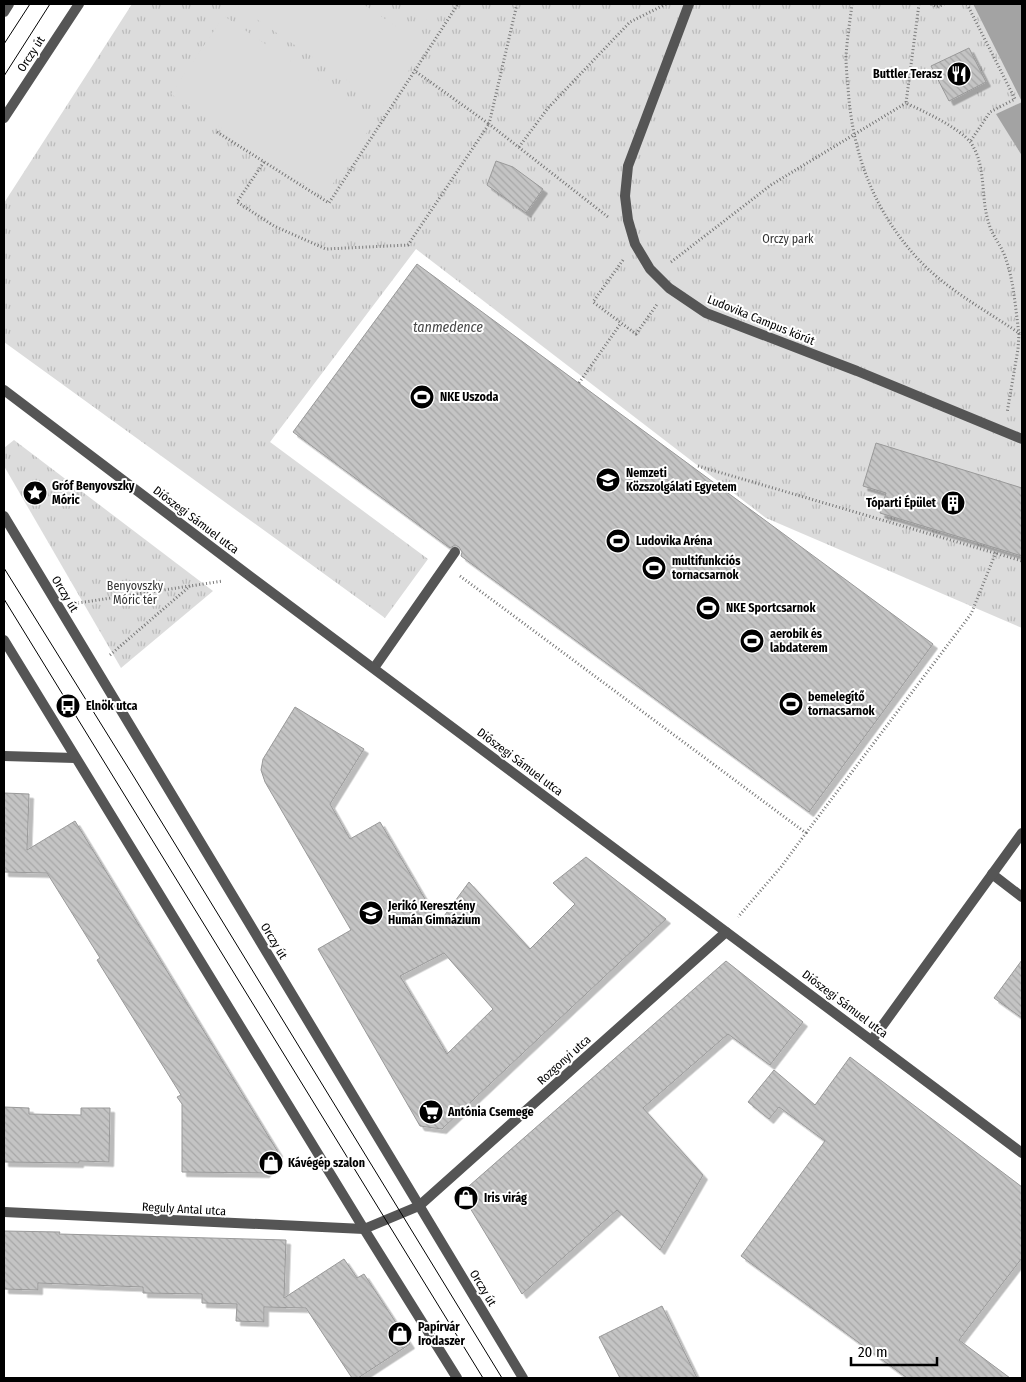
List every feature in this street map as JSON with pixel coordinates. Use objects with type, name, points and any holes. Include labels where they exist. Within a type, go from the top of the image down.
[{"type":"street","points":[[4,12],[9,4]]},
{"type":"street","name":"Orczy út","points":[[4,118],[78,4]]},
{"type":"street","name":"Ludovika Campus körút","points":[[689,4],[628,166],[625,196],[628,220],[635,244],[655,274],[668,288],[706,313],[1022,439]]},
{"type":"street","name":"Diószegi Sámuel utca","points":[[4,390],[250,577],[1022,1153]]},
{"type":"street","name":"Orczy út","points":[[4,516],[523,1378]]},
{"type":"street","points":[[374,668],[455,552]]},
{"type":"street","points":[[4,640],[74,758],[457,1378]]},
{"type":"street","points":[[4,756],[74,758]]},
{"type":"street","points":[[872,1040],[1022,833]]},
{"type":"street","points":[[992,874],[1022,897]]},
{"type":"street","name":"Rozgonyi utca","points":[[364,1229],[419,1206],[726,932]]},
{"type":"street","name":"Reguly Antal utca","points":[[4,1212],[364,1229]]},
{"type":"path","points":[[217,132],[329,203],[458,4]]},
{"type":"path","points":[[264,162],[237,202],[274,226],[326,249],[408,245],[489,124],[517,4]]},
{"type":"path","points":[[519,148],[548,108],[630,22],[666,4]]},
{"type":"path","points":[[852,4],[846,57],[853,134],[868,183],[876,199],[900,236],[919,259],[944,282],[1020,334]]},
{"type":"path","points":[[906,103],[919,4]]},
{"type":"path","points":[[931,4],[937,7],[944,4]]},
{"type":"path","points":[[967,4],[1015,99],[990,112],[970,142]]},
{"type":"path","points":[[415,71],[489,124],[612,220]]},
{"type":"path","points":[[655,274],[771,185],[906,103]]},
{"type":"path","points":[[906,103],[954,129],[970,142],[981,163],[982,184],[989,224],[1004,253],[1011,274],[1020,334],[1004,431]]},
{"type":"path","points":[[635,244],[592,302],[636,334],[668,288]]},
{"type":"path","points":[[579,383],[621,323]]},
{"type":"path","points":[[698,466],[1022,560]]},
{"type":"path","points":[[726,932],[780,867],[971,614],[996,552]]},
{"type":"path","points":[[446,566],[806,833]]},
{"type":"path","points":[[57,606],[250,577]]},
{"type":"path","points":[[95,668],[191,586]]},
{"type":"green space","name":"Orczy park","points":[[132,4],[973,4],[1022,102],[997,114],[1022,156],[1022,628],[766,518],[416,249],[270,442],[428,559],[385,618],[4,342],[4,203]]},
{"type":"green space","points":[[234,4],[363,4],[425,46],[385,106]]},
{"type":"green space","points":[[401,4],[448,4],[442,12],[431,20],[421,17]]},
{"type":"green space","points":[[224,16],[376,119],[324,197],[171,94]]},
{"type":"green space","name":"Benyovszky Móric tér","points":[[14,440],[213,591],[121,668],[4,466],[4,448]]},
{"type":"shaded area","points":[[973,4],[1022,4],[1022,102]]},
{"type":"shaded area","points":[[1022,102],[1022,156],[996,114]]},
{"type":"building","name":"Buttler Terasz","points":[[969,48],[986,82],[949,101],[931,66]]},
{"type":"building","points":[[496,161],[513,167],[543,189],[526,213],[487,185]]},
{"type":"building","name":"NKE Sportcsarnok","points":[[417,264],[933,644],[809,812],[461,556],[462,552],[459,547],[455,545],[450,548],[293,432]]},
{"type":"building","name":"Tóparti Épület","points":[[876,443],[1022,488],[1022,556],[880,513],[886,493],[863,486]]},
{"type":"building","points":[[295,707],[364,749],[330,804],[350,839],[380,822],[439,923],[469,882],[530,949],[575,904],[553,883],[586,857],[666,919],[442,1129],[420,1126],[318,949],[351,930],[265,782],[261,770],[263,759]],"holes":[[[444,953],[493,1009],[447,1054],[400,976]]]},
{"type":"building","points":[[4,793],[29,794],[27,850],[75,821],[278,1152],[265,1173],[182,1172],[182,1104],[177,1097],[181,1095],[97,960],[100,958],[47,873],[4,872]]},
{"type":"building","points":[[1022,960],[1022,1018],[994,998]]},
{"type":"building","points":[[726,961],[803,1022],[770,1065],[728,1034],[643,1108],[703,1175],[660,1250],[617,1210],[522,1294],[461,1193]]},
{"type":"building","points":[[850,1057],[1022,1187],[1022,1258],[959,1340],[1010,1378],[907,1378],[741,1256],[825,1141],[779,1107],[769,1119],[748,1102],[774,1070],[815,1105]]},
{"type":"building","points":[[4,1107],[29,1108],[29,1114],[81,1115],[81,1108],[110,1108],[109,1162],[4,1162]]},
{"type":"building","points":[[4,1231],[286,1240],[284,1298],[344,1259],[357,1278],[364,1274],[410,1344],[358,1378],[352,1378],[306,1308],[264,1307],[264,1322],[236,1321],[237,1304],[202,1303],[202,1294],[143,1293],[143,1287],[38,1283],[38,1290],[4,1289]]},
{"type":"building","points":[[662,1306],[697,1378],[620,1378],[599,1337]]},
{"type":"tram line","points":[[4,44],[30,4]]},
{"type":"tram line","points":[[4,76],[50,4]]},
{"type":"tram line","points":[[4,568],[502,1378]]},
{"type":"tram line","points":[[4,599],[483,1378]]},
{"type":"place","name":"Buttler Terasz","points":[[959,74]]},
{"type":"place","name":"NKE Uszoda","points":[[422,397]]},
{"type":"place","name":"Nemzeti Közszolgálati Egyetem","points":[[608,480]]},
{"type":"place","name":"Gróf Benyovszky Móric","points":[[35,493]]},
{"type":"place","name":"Tóparti Épület","points":[[953,503]]},
{"type":"place","name":"Ludovika Aréna","points":[[618,541]]},
{"type":"place","name":"multifunkciós tornacsarnok","points":[[654,568]]},
{"type":"place","name":"NKE Sportcsarnok","points":[[708,608]]},
{"type":"place","name":"aerobik és labdaterem","points":[[752,641]]},
{"type":"place","name":"bemelegítő tornacsarnok","points":[[791,704]]},
{"type":"place","name":"Elnök utca","points":[[68,706]]},
{"type":"place","name":"Jerikó Keresztény Humán Gimnázium","points":[[371,913]]},
{"type":"place","name":"Antónia Csemege","points":[[431,1112]]},
{"type":"place","name":"Kávégép szalon","points":[[271,1163]]},
{"type":"place","name":"Iris virág","points":[[466,1198]]},
{"type":"place","name":"Papírvár Irodaszer","points":[[400,1334]]},
{"type":"water label","name":"tanmedence","points":[[448,327]]}]
